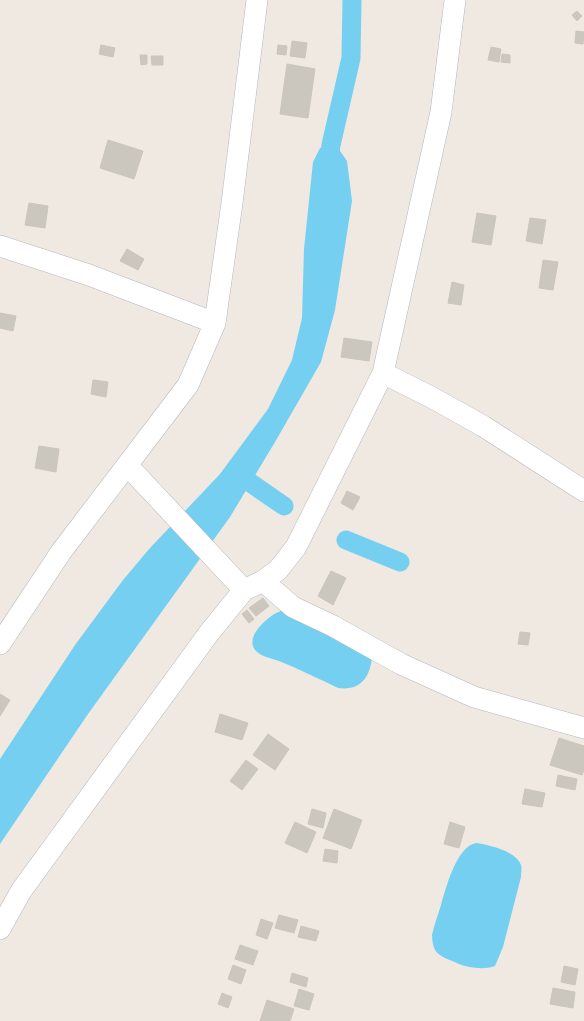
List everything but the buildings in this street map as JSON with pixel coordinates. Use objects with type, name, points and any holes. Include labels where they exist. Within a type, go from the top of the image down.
[{"type":"street","points":[[0,644],[61,552],[188,384],[215,323],[232,204],[257,0]]},
{"type":"street","points":[[0,929],[21,891],[209,633],[244,590],[263,581],[278,570],[296,547],[383,373],[441,112],[455,0]]},
{"type":"street","points":[[0,246],[89,275],[215,323]]},
{"type":"street","points":[[383,373],[431,397],[483,426],[584,491]]},
{"type":"street","points":[[127,465],[244,590]]},
{"type":"street","points":[[263,581],[293,607],[333,626],[407,667],[474,697],[584,728]]},
{"type":"water","points":[[331,145],[338,148],[347,161],[352,201],[335,310],[321,362],[230,517],[88,714],[0,844],[0,759],[75,645],[123,580],[150,548],[220,474],[268,409],[292,360],[302,318],[304,249],[313,162],[320,148]]},
{"type":"water","points":[[281,611],[291,612],[372,657],[369,671],[362,682],[352,687],[338,688],[294,667],[263,656],[257,652],[253,647],[253,637],[262,624],[274,614]]},
{"type":"water","points":[[476,843],[488,845],[508,852],[518,860],[521,865],[521,877],[503,947],[495,966],[486,968],[467,967],[442,956],[435,950],[432,939],[446,889],[457,860],[469,846]]},
{"type":"waterway","points":[[328,170],[331,145],[351,58],[352,0]]},
{"type":"waterway","points":[[236,473],[284,506]]},
{"type":"waterway","points":[[346,540],[400,562]]}]
